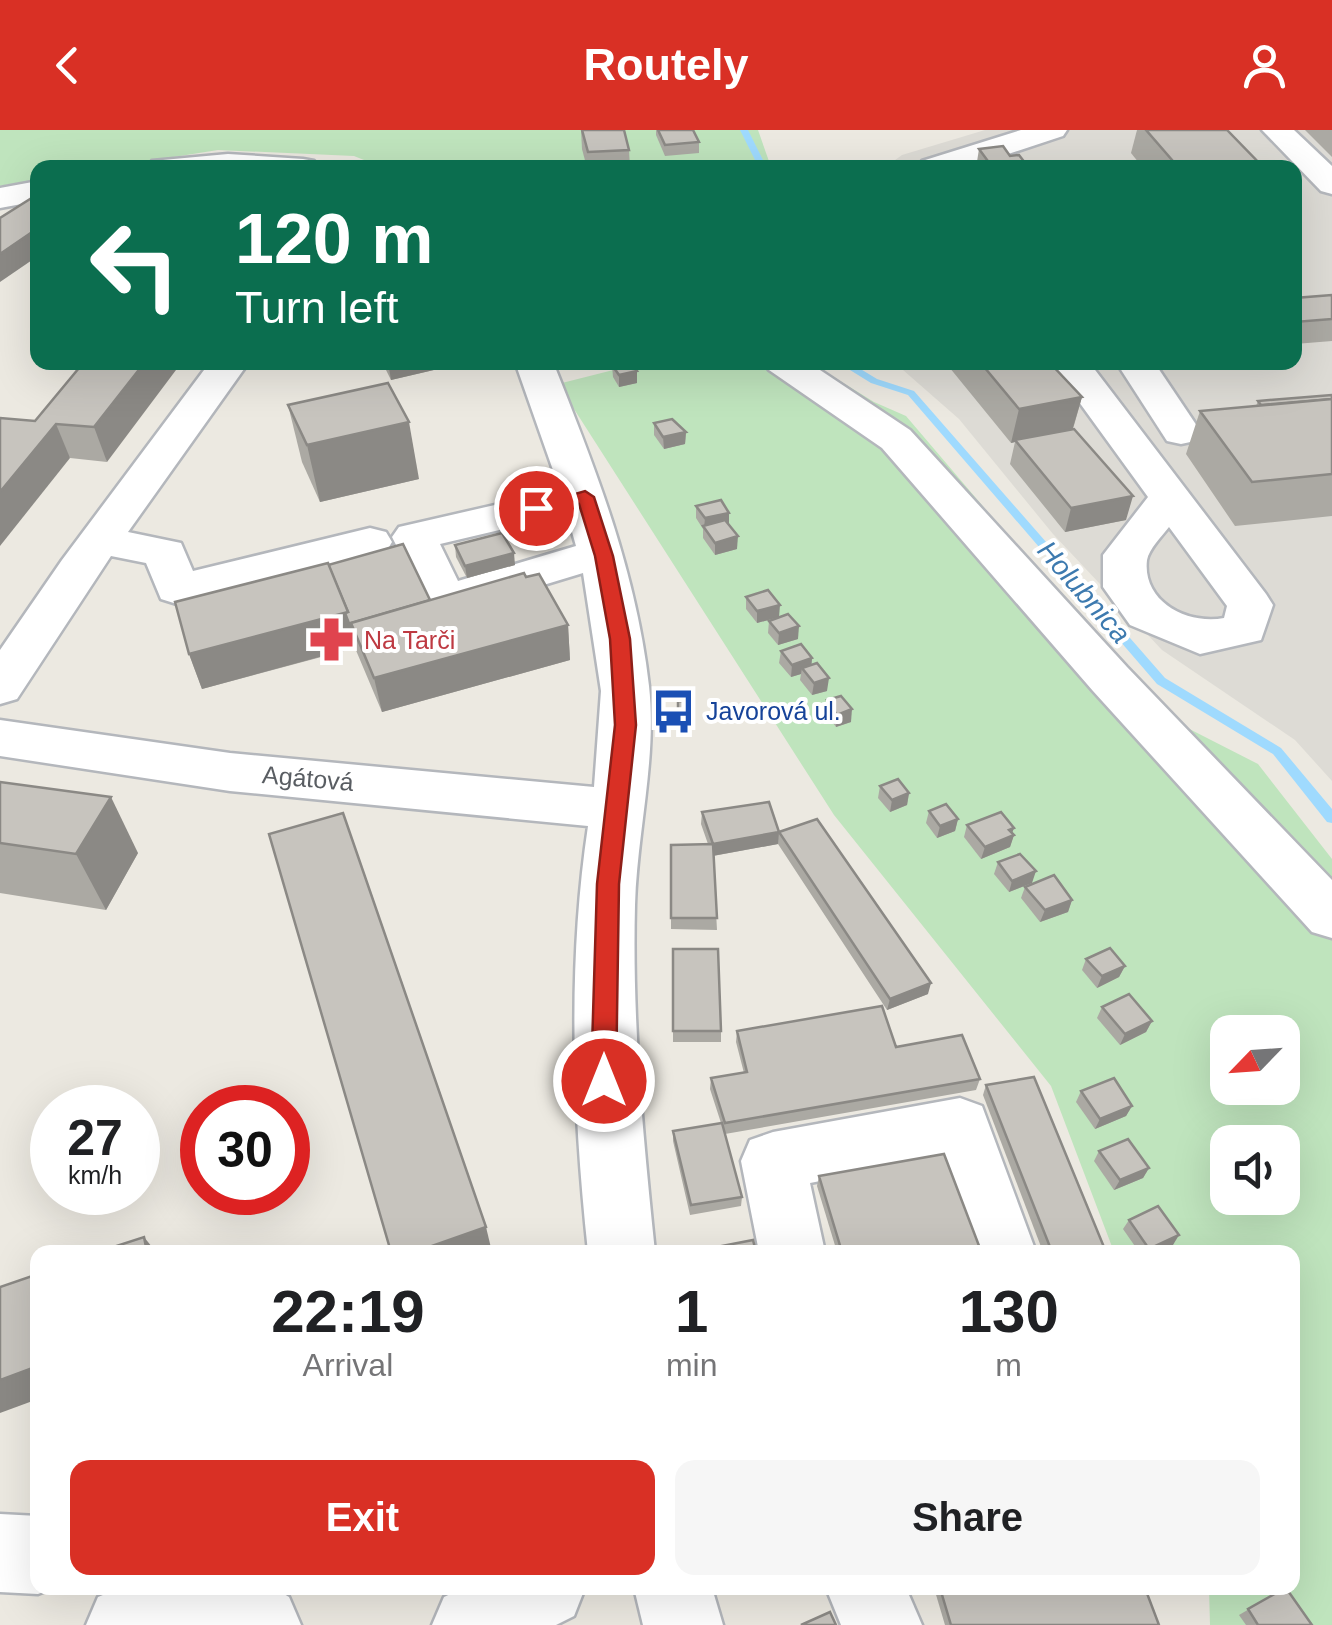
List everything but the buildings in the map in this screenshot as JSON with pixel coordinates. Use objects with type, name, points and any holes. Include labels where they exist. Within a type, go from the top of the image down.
[{"type":"street","points":[[988,160],[1052,130]]},
{"type":"street","points":[[1277,130],[1332,184]]},
{"type":"street","points":[[0,198],[30,192]]},
{"type":"street","points":[[0,687],[100,540],[224,370]]},
{"type":"street","points":[[537,370],[604,556],[620,639],[625,696],[618,809],[608,884],[604,1081],[621,1245]]},
{"type":"street","points":[[794,370],[896,440],[1110,679],[1332,916]]},
{"type":"street","points":[[1075,370],[1168,498]]},
{"type":"street","points":[[1140,370],[1181,432]]},
{"type":"street","points":[[585,497],[414,537],[445,600],[575,560],[604,556]]},
{"type":"street","points":[[100,540],[165,554],[176,589],[370,542]]},
{"type":"street","name":"Agátová","points":[[0,738],[87,755],[193,768],[618,809]]},
{"type":"street","points":[[791,1245],[773,1162],[960,1126],[1001,1245]]},
{"type":"street","points":[[0,1553],[30,1555]]},
{"type":"street","points":[[472,1625],[532,1595]]},
{"type":"street","points":[[675,1595],[683,1625]]},
{"type":"street","points":[[868,1595],[882,1625]]},
{"type":"street","points":[[126,1625],[223,1601]]},
{"type":"shaded area","points":[[985,130],[1332,130],[1332,781],[1295,740],[1162,650],[1053,534],[959,419],[903,370],[1302,370],[1302,160],[895,160]]},
{"type":"green space","points":[[0,130],[758,130],[769,160],[364,160],[354,156],[218,150],[154,160],[30,160],[30,181],[0,186]]},
{"type":"green space","points":[[613,370],[822,370],[874,402],[906,416],[1160,714],[1258,764],[1332,859],[1332,1625],[1210,1625],[1209,1595],[1300,1595],[1300,1245],[1111,1245],[1051,1086],[834,815],[558,384]]},
{"type":"waterway","name":"Holubnica","points":[[744,130],[759,160]]},
{"type":"waterway","name":"Holubnica","points":[[855,370],[911,393],[1161,681],[1277,751],[1332,818]]},
{"type":"place","name":"Na Tarči","points":[[331,640]]},
{"type":"place","name":"Javorová ul.","points":[[673,711]]},
{"type":"route","points":[[536,508],[585,497],[609,575],[620,639],[626,725],[608,884],[604,1081]]}]
